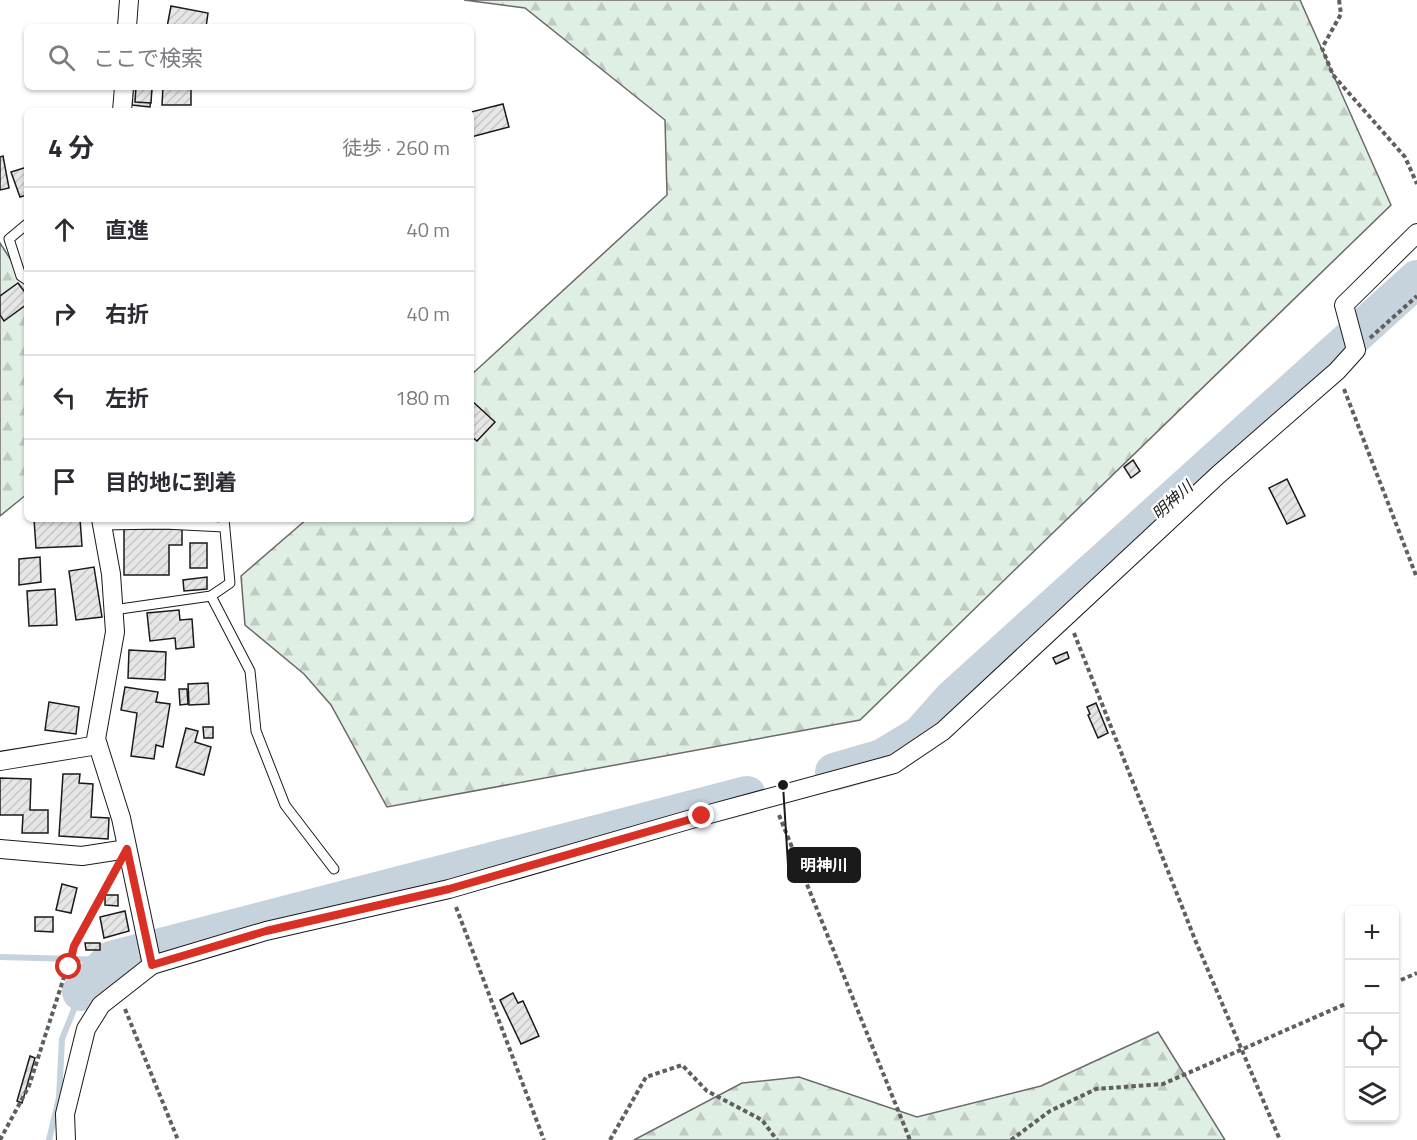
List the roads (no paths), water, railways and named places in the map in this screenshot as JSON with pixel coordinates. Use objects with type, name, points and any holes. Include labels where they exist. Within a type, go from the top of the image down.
[{"type":"street","points":[[127,24],[129,0]]},
{"type":"street","points":[[122,108],[123,90]]},
{"type":"street","points":[[66,1140],[65,1114],[86,1029],[101,1005],[151,964],[266,931],[449,889],[894,764],[943,731],[1218,475],[1337,371],[1356,350],[1344,305],[1417,233]]},
{"type":"street","points":[[101,522],[111,574],[115,632],[96,739],[121,818],[151,964]]},
{"type":"street","points":[[0,760],[98,745]]},
{"type":"street","points":[[0,849],[82,856],[127,849]]},
{"type":"lane","points":[[24,226],[5,239],[21,276],[24,278]]},
{"type":"lane","points":[[101,522],[224,523],[230,583],[211,596],[113,610]]},
{"type":"lane","points":[[211,596],[250,671],[256,730],[285,805],[334,869]]},
{"type":"waterway","name":"明神川","points":[[834,772],[882,758],[920,735],[952,699],[1417,279]]},
{"type":"waterway","name":"明神川","points":[[81,992],[111,960],[747,795]]},
{"type":"waterway","points":[[0,957],[111,960]]},
{"type":"waterway","points":[[49,1140],[59,1098],[62,1039],[81,992]]},
{"type":"place","name":"明神川","points":[[783,785]]}]
